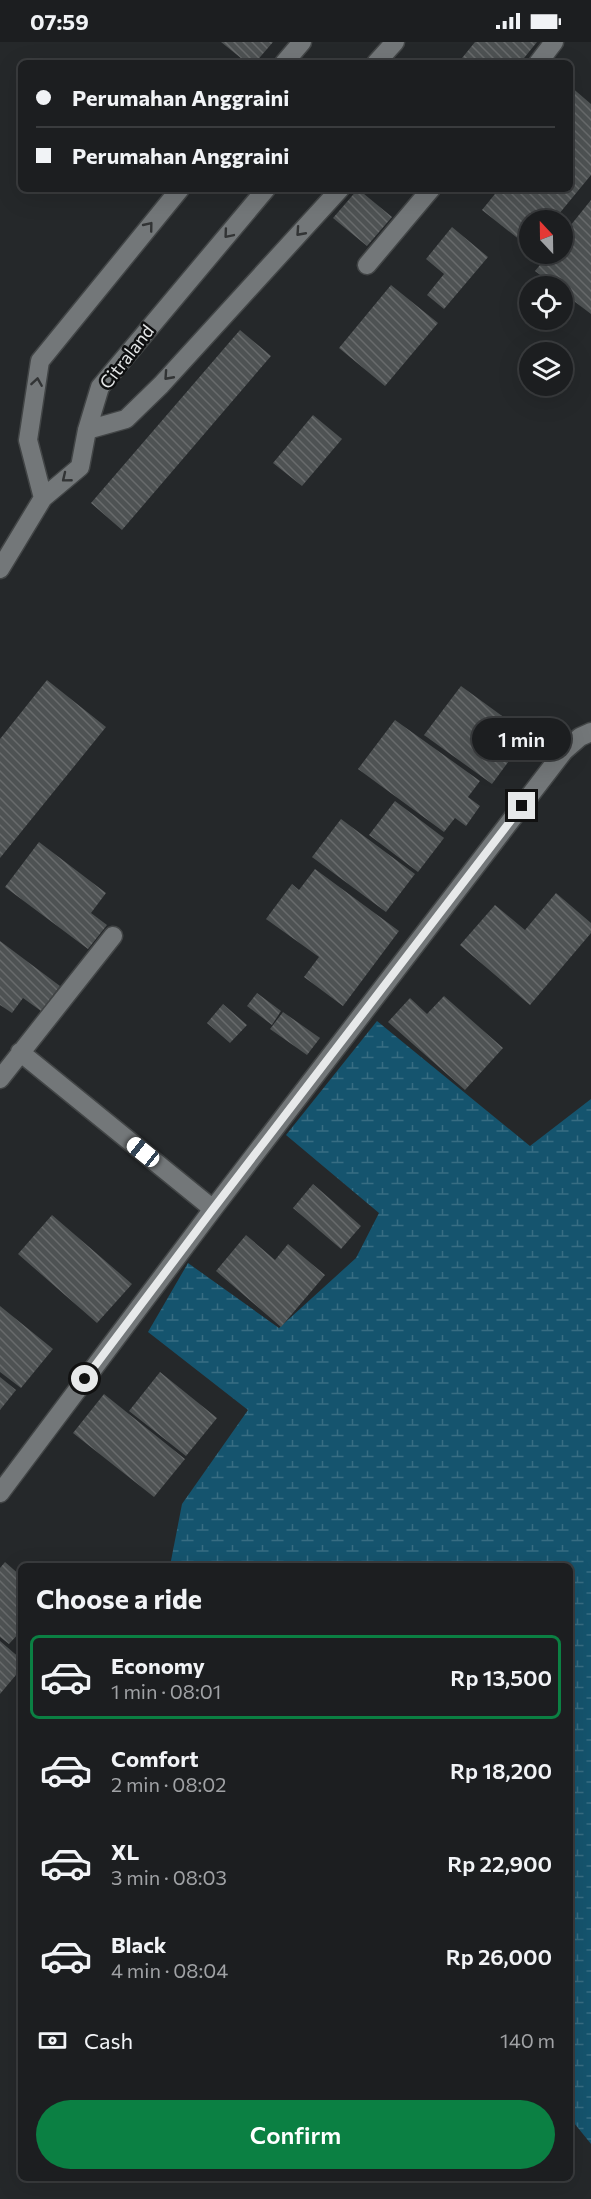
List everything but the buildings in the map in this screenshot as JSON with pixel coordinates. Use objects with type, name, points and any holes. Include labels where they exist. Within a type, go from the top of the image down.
[{"type":"street","points":[[287,60],[302,42]]},
{"type":"street","points":[[379,60],[395,42]]},
{"type":"street","points":[[540,60],[554,42]]},
{"type":"street","points":[[43,498],[28,440],[40,361],[178,192]]},
{"type":"street","name":"Citraland","points":[[0,569],[43,498],[80,467],[87,430],[100,387],[263,192]]},
{"type":"street","points":[[87,430],[126,419],[337,192]]},
{"type":"street","points":[[367,265],[429,192]]},
{"type":"street","points":[[0,1493],[213,1209],[564,751],[580,736],[591,732]]},
{"type":"street","points":[[0,1079],[113,936]]},
{"type":"street","points":[[20,1052],[213,1209]]},
{"type":"green space","points":[[377,1021],[530,1146],[591,1099],[591,2144],[573,2122],[573,1563],[171,1563],[182,1504],[248,1410],[148,1332],[188,1263],[279,1328],[356,1258],[379,1213],[286,1135]]},
{"type":"route","points":[[85,1379],[522,806]]}]
